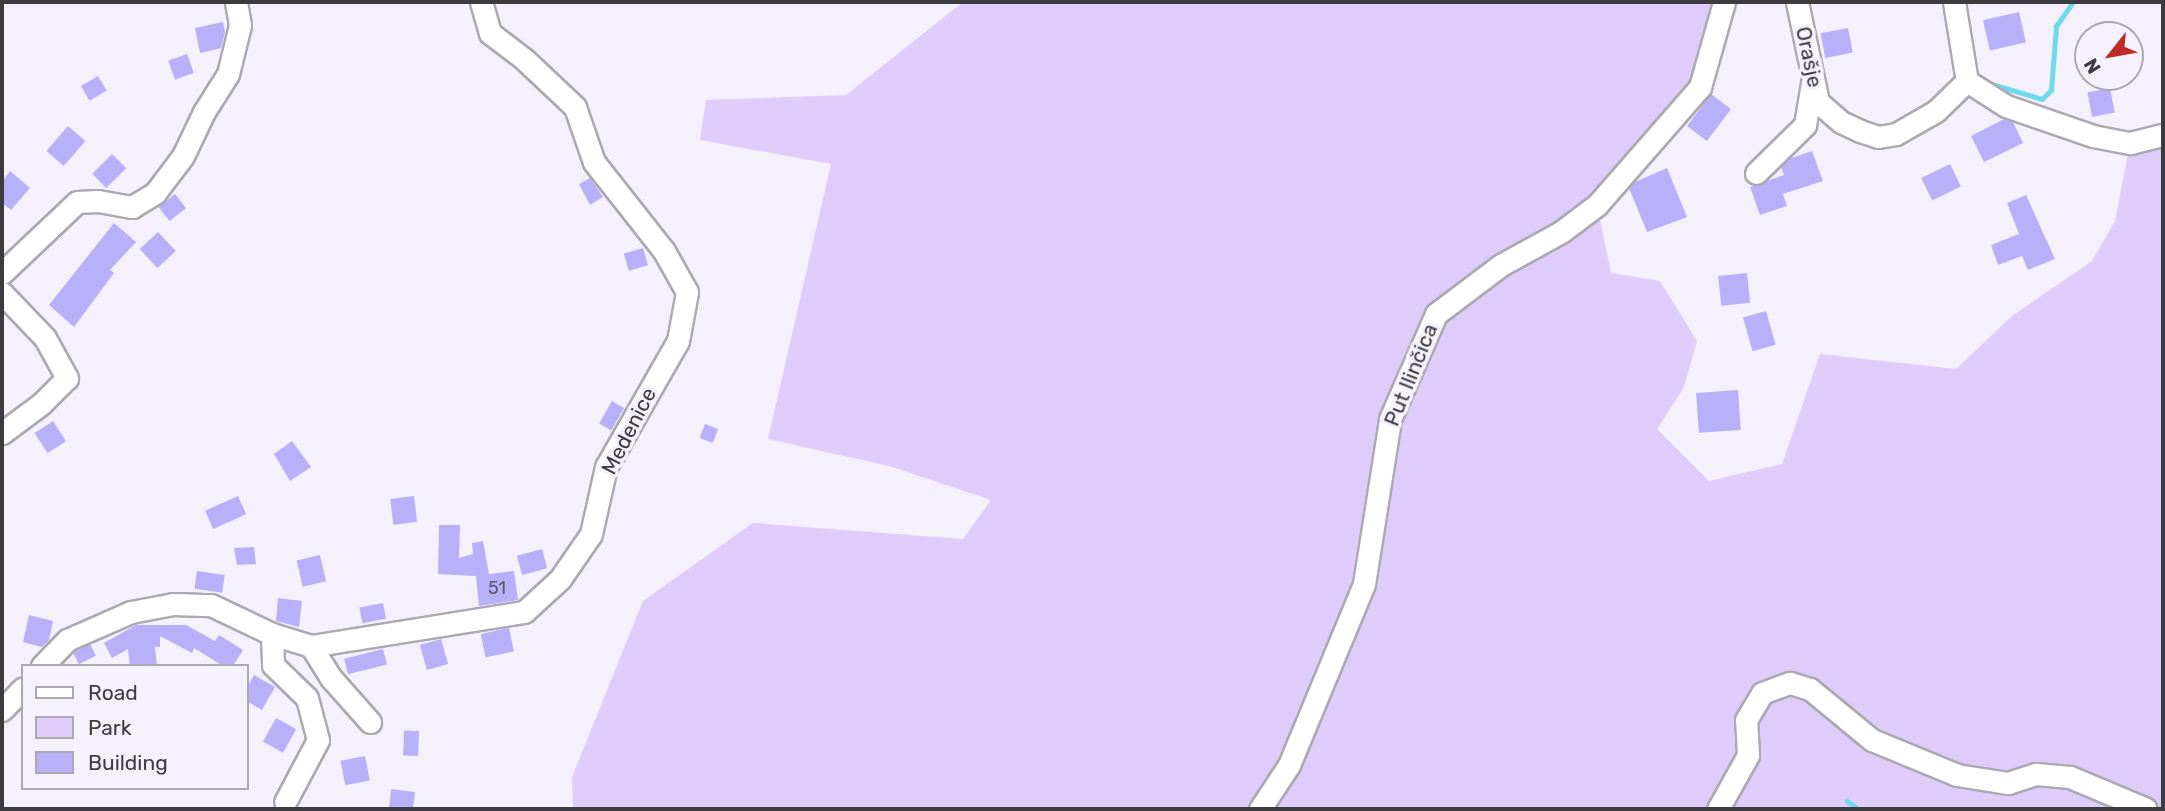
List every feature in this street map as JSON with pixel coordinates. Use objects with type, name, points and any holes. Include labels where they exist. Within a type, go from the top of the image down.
[{"type":"street","points":[[2,273],[77,202],[98,201],[132,207],[155,193],[183,156],[204,112],[228,74],[240,25],[236,2]]},
{"type":"street","name":"Medenice","points":[[44,664],[67,640],[131,612],[173,604],[211,606],[272,635],[311,646],[524,612],[560,579],[591,534],[606,467],[678,341],[687,292],[664,251],[594,162],[575,107],[524,59],[490,33],[481,2]]},
{"type":"street","name":"Put Ilinčica","points":[[1260,809],[1289,765],[1364,584],[1390,419],[1436,314],[1501,265],[1561,232],[1597,205],[1700,87],[1724,2]]},
{"type":"street","name":"Orašje","points":[[1797,2],[1818,102],[1841,122],[1878,137],[1896,134],[1936,111],[1967,81]]},
{"type":"street","points":[[1954,2],[1967,81],[2006,106],[2093,136],[2130,143],[2163,135]]},
{"type":"street","points":[[1756,173],[1805,125],[1812,81]]},
{"type":"street","points":[[2,293],[45,338],[67,378],[41,404],[2,433]]},
{"type":"street","points":[[272,635],[273,666],[307,698],[318,740],[285,802]]},
{"type":"street","points":[[311,646],[331,678],[370,722]]},
{"type":"street","points":[[1718,809],[1748,755],[1746,720],[1762,693],[1790,684],[1810,689],[1872,740],[1957,775],[2008,783],[2036,774],[2070,777],[2146,809]]},
{"type":"street","points":[[2,710],[21,690]]},
{"type":"green space","points":[[963,2],[1712,2],[1700,87],[1597,205],[1611,273],[1660,281],[1697,341],[1684,387],[1657,429],[1709,481],[1782,464],[1820,354],[1956,369],[2012,316],[2092,261],[2115,221],[2130,143],[2163,135],[2163,809],[573,809],[572,777],[643,601],[753,523],[963,539],[991,500],[889,466],[768,439],[831,164],[700,140],[706,100],[846,95]]},
{"type":"building","points":[[2019,12],[2026,42],[1990,51],[1983,20]]},
{"type":"building","points":[[223,22],[225,32],[221,48],[200,53],[195,28]]},
{"type":"building","points":[[1848,28],[1853,53],[1825,58],[1821,33]]},
{"type":"building","points":[[187,54],[194,73],[175,80],[168,61]]},
{"type":"building","points":[[98,76],[107,91],[90,101],[81,86]]},
{"type":"building","points":[[2111,91],[2115,113],[2092,117],[2087,92]]},
{"type":"building","points":[[1711,94],[1731,109],[1707,141],[1687,126]]},
{"type":"building","points":[[2004,119],[2013,122],[2023,143],[1984,162],[1971,136]]},
{"type":"building","points":[[68,126],[85,141],[64,166],[46,151]]},
{"type":"building","points":[[1812,151],[1823,181],[1783,194],[1787,206],[1760,215],[1750,187],[1784,175],[1781,167],[1789,159]]},
{"type":"building","points":[[112,154],[126,168],[106,188],[92,174]]},
{"type":"building","points":[[1950,164],[1961,186],[1932,200],[1921,178]]},
{"type":"building","points":[[1667,168],[1687,217],[1647,232],[1629,188],[1635,182]]},
{"type":"building","points":[[10,171],[30,188],[11,210],[2,203],[2,182]]},
{"type":"building","points":[[590,178],[603,197],[590,205],[579,184]]},
{"type":"building","points":[[175,194],[186,208],[170,221],[158,207]]},
{"type":"building","points":[[2026,195],[2055,259],[2028,270],[2022,256],[1998,265],[1991,245],[2019,234],[2007,203]]},
{"type":"building","points":[[114,223],[136,242],[110,270],[114,273],[74,327],[49,305]]},
{"type":"building","points":[[158,232],[176,251],[157,268],[140,249]]},
{"type":"building","points":[[643,248],[648,265],[629,271],[624,254]]},
{"type":"building","points":[[1747,273],[1750,303],[1721,306],[1718,276]]},
{"type":"building","points":[[1766,311],[1776,345],[1753,351],[1743,318]]},
{"type":"building","points":[[1738,390],[1741,430],[1699,433],[1696,393]]},
{"type":"building","points":[[612,401],[624,408],[611,431],[599,424]]},
{"type":"building","points":[[53,421],[66,441],[48,453],[35,433]]},
{"type":"building","points":[[705,424],[718,429],[713,443],[700,438]]},
{"type":"building","points":[[292,441],[311,467],[290,481],[274,454]]},
{"type":"building","points":[[238,496],[246,514],[213,529],[205,511]]},
{"type":"building","points":[[414,496],[417,522],[393,525],[390,499]]},
{"type":"building","points":[[439,525],[460,525],[459,558],[473,554],[472,543],[483,541],[489,574],[514,571],[518,600],[479,606],[476,576],[438,574]]},
{"type":"building","points":[[254,547],[256,564],[237,565],[234,548]]},
{"type":"building","points":[[542,549],[547,568],[522,575],[517,556]]},
{"type":"building","points":[[320,555],[326,581],[303,587],[297,560]]},
{"type":"building","points":[[197,571],[225,575],[222,593],[194,589]]},
{"type":"building","points":[[278,598],[302,601],[299,627],[276,621]]},
{"type":"building","points":[[383,603],[386,619],[362,623],[359,608]]},
{"type":"building","points":[[29,615],[53,621],[49,640],[42,647],[23,642]]},
{"type":"building","points":[[136,625],[186,625],[215,641],[219,635],[243,650],[234,664],[220,664],[194,648],[192,653],[160,636],[160,647],[155,647],[157,664],[130,664],[128,649],[112,658],[104,643]]},
{"type":"building","points":[[509,628],[514,651],[486,658],[481,634]]},
{"type":"building","points":[[441,639],[448,664],[427,670],[420,645]]},
{"type":"building","points":[[90,644],[96,656],[79,664],[73,653]]},
{"type":"building","points":[[383,649],[387,665],[348,674],[344,659]]},
{"type":"building","points":[[254,675],[275,687],[262,710],[248,702],[248,685]]},
{"type":"building","points":[[276,718],[296,729],[283,753],[263,742]]},
{"type":"building","points":[[404,730],[419,731],[418,756],[403,755]]},
{"type":"building","points":[[365,756],[370,781],[345,785],[340,761]]},
{"type":"building","points":[[391,789],[415,792],[413,809],[389,809]]},
{"type":"waterway","points":[[1988,83],[2042,99],[2051,90],[2056,26],[2073,2]]},
{"type":"waterway","points":[[1847,801],[1858,809]]}]
